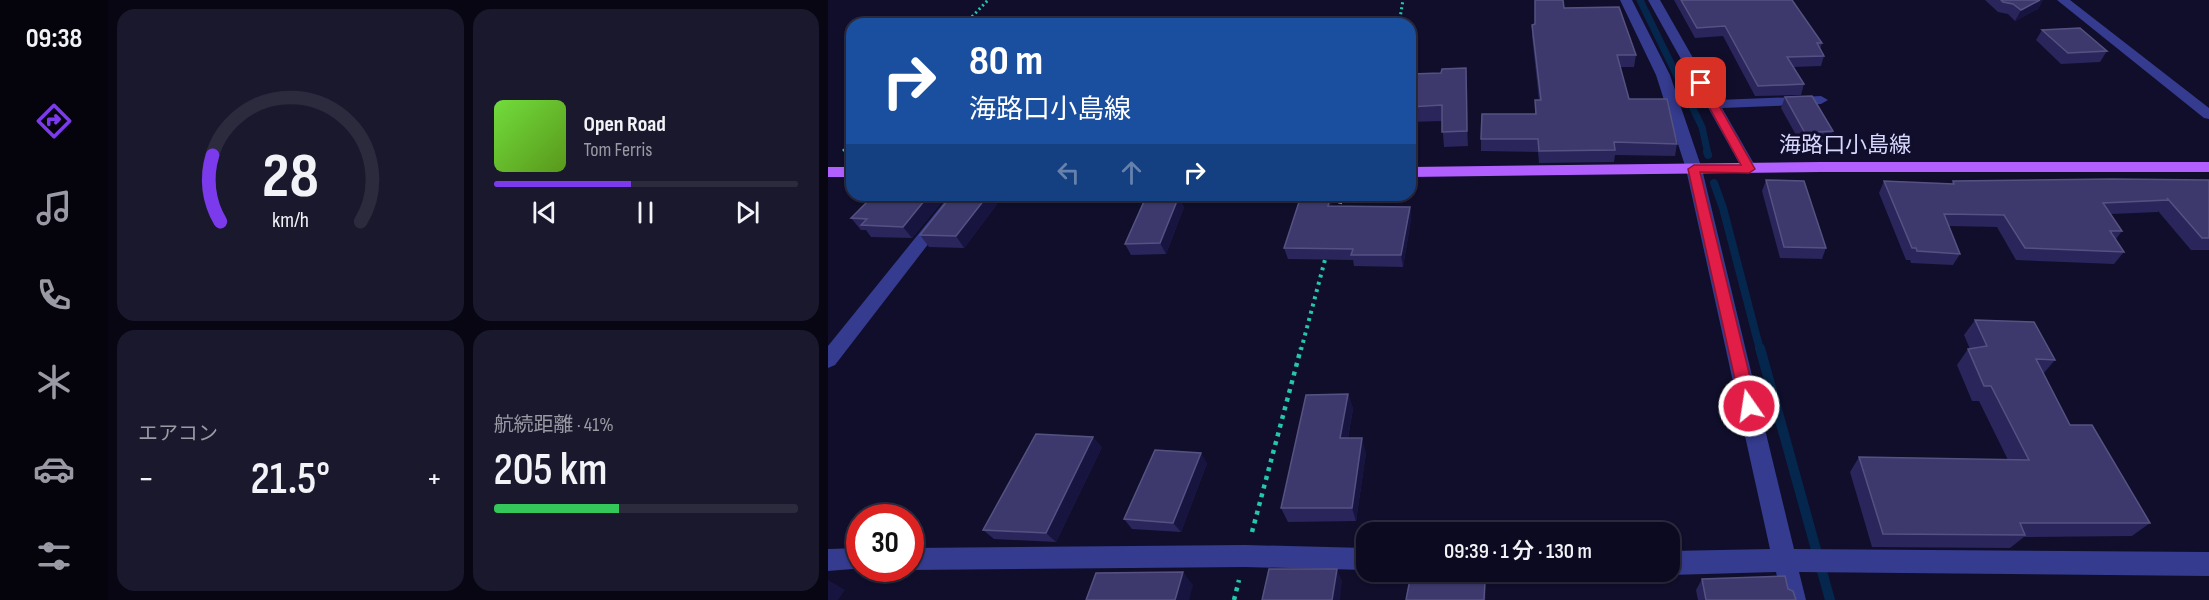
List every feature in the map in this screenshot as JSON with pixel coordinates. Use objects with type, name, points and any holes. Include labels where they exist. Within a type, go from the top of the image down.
[{"type":"main road","name":"海路口小島線","points":[[1416,172],[2209,167]]},
{"type":"main road","points":[[828,172],[846,172]]},
{"type":"street","points":[[1626,0],[1663,75],[1694,169],[1794,600]]},
{"type":"street","points":[[1654,0],[1749,169]]},
{"type":"street","points":[[2063,0],[2209,115]]},
{"type":"street","points":[[1713,104],[1821,100]]},
{"type":"street","points":[[828,360],[953,201]]},
{"type":"street","points":[[924,559],[1245,556],[1356,559]]},
{"type":"street","points":[[828,560],[846,559]]},
{"type":"street","points":[[1680,563],[1785,560],[2209,564]]},
{"type":"path","points":[[970,18],[988,0]]},
{"type":"path","points":[[1400,18],[1403,0]]},
{"type":"path","points":[[1336,218],[1340,201]]},
{"type":"path","points":[[1245,556],[1327,251]]},
{"type":"building","points":[[1535,0],[1563,0],[1564,8],[1619,7],[1636,55],[1617,55],[1629,99],[1667,99],[1677,144],[1614,142],[1615,150],[1539,151],[1538,139],[1481,139],[1482,114],[1536,114],[1535,100],[1541,100],[1532,25],[1535,24]]},
{"type":"building","points":[[1681,0],[1792,0],[1822,43],[1817,43],[1824,56],[1787,57],[1804,84],[1758,86],[1725,26],[1697,28]]},
{"type":"building","points":[[2001,0],[2040,0],[2021,10]]},
{"type":"building","points":[[2080,28],[2107,51],[2068,53],[2042,30]]},
{"type":"building","points":[[1466,68],[1467,131],[1442,132],[1442,105],[1416,107],[1416,74],[1441,73],[1442,69]]},
{"type":"building","points":[[1812,96],[1833,131],[1805,133],[1785,97]]},
{"type":"building","points":[[1766,180],[1804,181],[1826,248],[1784,247]]},
{"type":"building","points":[[2209,180],[2209,238],[2202,238],[2167,198],[2168,200],[2103,203],[2122,231],[2110,231],[2124,252],[2025,248],[2004,215],[1944,214],[1960,254],[1917,251],[1916,248],[1912,248],[1884,181],[1954,184],[1953,181]]},
{"type":"building","points":[[868,201],[924,201],[903,227],[861,225],[867,219],[851,218]]},
{"type":"building","points":[[947,201],[983,201],[956,236],[920,235]]},
{"type":"building","points":[[1144,201],[1177,201],[1160,243],[1125,244]]},
{"type":"building","points":[[1299,201],[1330,201],[1328,206],[1410,207],[1401,255],[1351,255],[1353,249],[1284,248]]},
{"type":"building","points":[[1975,320],[2034,322],[2055,360],[2036,359],[2070,425],[2092,425],[2150,523],[2020,523],[2025,535],[1883,534],[1859,457],[2029,460],[1991,386],[1984,386],[1968,349],[1987,346]]},
{"type":"building","points":[[1348,394],[1340,438],[1362,438],[1352,508],[1281,508],[1306,395]]},
{"type":"building","points":[[1036,434],[1093,437],[1046,533],[983,530]]},
{"type":"building","points":[[1155,450],[1201,453],[1173,523],[1124,519]]},
{"type":"building","points":[[1269,569],[1337,569],[1332,600],[1262,600]]},
{"type":"building","points":[[1183,572],[1175,600],[1086,600],[1096,573]]},
{"type":"building","points":[[1785,576],[1788,589],[1793,591],[1796,600],[1706,600],[1702,579]]},
{"type":"building","points":[[1409,582],[1485,582],[1484,600],[1406,600]]},
{"type":"waterway","points":[[1640,0],[1702,127],[1708,154]]},
{"type":"waterway","points":[[1714,183],[1723,208],[1760,350]]},
{"type":"waterway","points":[[1760,348],[1830,600]]},
{"type":"route","points":[[1701,83],[1749,169],[1694,169],[1749,406]]}]
